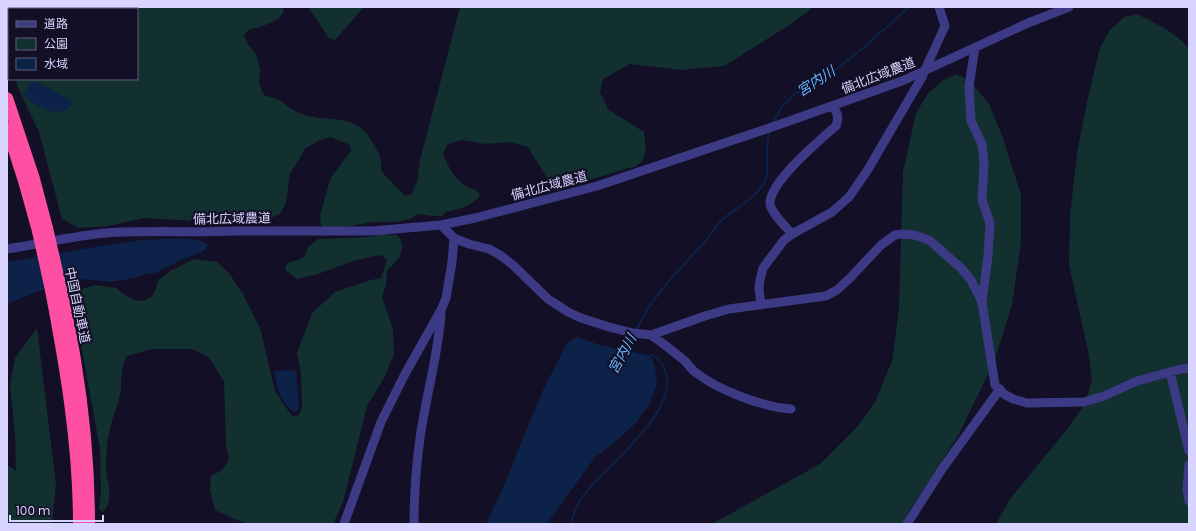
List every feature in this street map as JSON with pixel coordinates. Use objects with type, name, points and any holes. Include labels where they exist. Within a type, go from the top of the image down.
[{"type":"highway","name":"中国自動車道","points":[[7,98],[34,178],[42,230],[75,361],[84,434],[89,498],[89,524]]},
{"type":"highway","name":"中国自動車道","points":[[7,128],[42,230]]},
{"type":"highway","name":"中国自動車道","points":[[56,289],[75,434],[79,524]]},
{"type":"street","points":[[761,305],[759,289],[763,268],[784,240],[832,212],[849,197],[867,172],[922,77],[945,26],[939,7]]},
{"type":"street","name":"備北広域農道","points":[[7,249],[76,236],[113,233],[161,231],[372,231],[441,225],[482,216],[598,186],[833,106],[902,81],[1028,23],[1068,7]]},
{"type":"street","points":[[975,47],[969,87],[971,121],[982,144],[984,164],[982,200],[990,223],[988,256],[982,302],[995,385],[1004,394],[1013,399],[1027,403],[1084,402],[1104,396],[1137,381],[1189,368]]},
{"type":"street","points":[[792,234],[771,210],[770,202],[774,192],[785,175],[836,126],[838,114],[833,106]]},
{"type":"street","points":[[441,225],[454,238],[500,255],[514,266],[548,299],[568,312],[581,318],[633,333],[651,334],[729,309],[826,296],[838,290],[849,280],[881,245],[895,235],[902,234],[914,235],[929,240],[935,245],[961,268],[971,280],[982,302]]},
{"type":"street","points":[[344,524],[381,422],[446,298],[454,238]]},
{"type":"street","points":[[414,524],[415,485],[420,437],[437,355],[441,310]]},
{"type":"street","points":[[651,334],[686,362],[695,372],[720,388],[779,408],[791,409]]},
{"type":"street","points":[[1170,372],[1189,451]]},
{"type":"street","points":[[907,524],[942,469],[1000,389]]},
{"type":"street","points":[[1189,465],[1187,489],[1189,501]]},
{"type":"green space","points":[[7,7],[283,7],[284,12],[278,19],[263,26],[248,30],[244,36],[247,43],[256,54],[260,69],[259,84],[264,95],[279,100],[303,115],[346,121],[361,128],[374,145],[379,155],[381,160],[381,171],[404,195],[411,195],[417,182],[420,160],[460,7],[812,7],[791,24],[724,66],[682,70],[630,64],[603,79],[600,92],[608,109],[644,132],[646,149],[644,157],[636,166],[589,180],[553,188],[528,147],[511,142],[485,144],[462,140],[448,144],[443,153],[449,167],[457,179],[464,185],[479,192],[479,197],[472,203],[459,209],[445,212],[443,216],[417,214],[411,219],[396,222],[372,222],[345,227],[321,227],[320,215],[331,177],[351,151],[350,145],[331,137],[318,141],[305,149],[290,174],[286,202],[281,213],[267,220],[251,222],[215,222],[144,218],[109,226],[79,228],[62,219],[39,132],[18,88],[16,80],[138,80],[138,8],[8,8],[8,53]]},
{"type":"green space","points":[[308,7],[364,7],[335,40],[329,38]]},
{"type":"green space","points":[[1137,14],[1172,33],[1189,49],[1189,524],[996,524],[1010,499],[1068,428],[1082,408],[1092,380],[1088,351],[1069,265],[1070,216],[1077,153],[1088,97],[1100,48],[1110,30],[1124,17]]},
{"type":"green space","points":[[957,74],[972,83],[989,104],[1003,138],[1021,195],[1021,242],[1012,305],[994,362],[958,436],[906,516],[903,524],[712,524],[820,464],[857,427],[875,402],[892,361],[899,308],[903,172],[916,113],[928,93],[944,80]]},
{"type":"green space","points":[[381,234],[397,235],[400,238],[402,245],[399,258],[387,271],[386,285],[382,297],[393,329],[394,355],[384,378],[367,406],[343,502],[333,524],[249,524],[215,510],[210,490],[211,476],[222,470],[229,459],[226,444],[224,382],[209,357],[192,349],[152,349],[127,356],[122,371],[120,395],[108,441],[106,468],[109,502],[103,512],[99,509],[101,493],[100,449],[74,307],[82,289],[95,285],[116,288],[125,295],[137,301],[146,300],[152,296],[158,281],[170,271],[194,259],[217,262],[229,273],[244,296],[260,328],[275,391],[291,415],[297,417],[300,413],[302,405],[301,373],[297,353],[312,313],[335,292],[381,278],[387,259],[380,255],[353,261],[318,274],[297,279],[285,270],[287,263],[305,256],[308,247],[318,239],[370,237]]},
{"type":"green space","points":[[37,328],[56,484],[52,524],[7,524],[7,465],[16,471],[15,434],[10,385],[15,358]]},
{"type":"water","points":[[33,81],[57,92],[73,102],[68,108],[62,111],[55,112],[41,107],[23,94]]},
{"type":"water","points":[[185,239],[201,241],[208,244],[206,249],[200,253],[185,258],[155,273],[111,282],[79,279],[33,293],[7,304],[7,262],[142,240]]},
{"type":"water","points":[[576,337],[597,344],[651,356],[655,368],[657,384],[649,405],[633,426],[608,448],[595,457],[547,524],[486,524],[502,490],[542,392],[567,343]]},
{"type":"water","points":[[296,370],[299,408],[296,412],[293,412],[282,399],[274,371]]},
{"type":"waterway","name":"宮内川","points":[[772,124],[782,107],[796,93],[824,79],[862,49],[909,7]]},
{"type":"waterway","name":"宮内川","points":[[636,331],[649,307],[657,296],[703,244],[720,222],[751,198],[762,186],[767,176],[767,147],[770,130]]},
{"type":"waterway","name":"宮内川","points":[[625,352],[633,337]]},
{"type":"waterway","name":"宮内川","points":[[570,524],[577,506],[583,496],[637,439],[651,422],[661,406],[667,389],[666,373],[659,360],[651,355],[649,358]]}]
